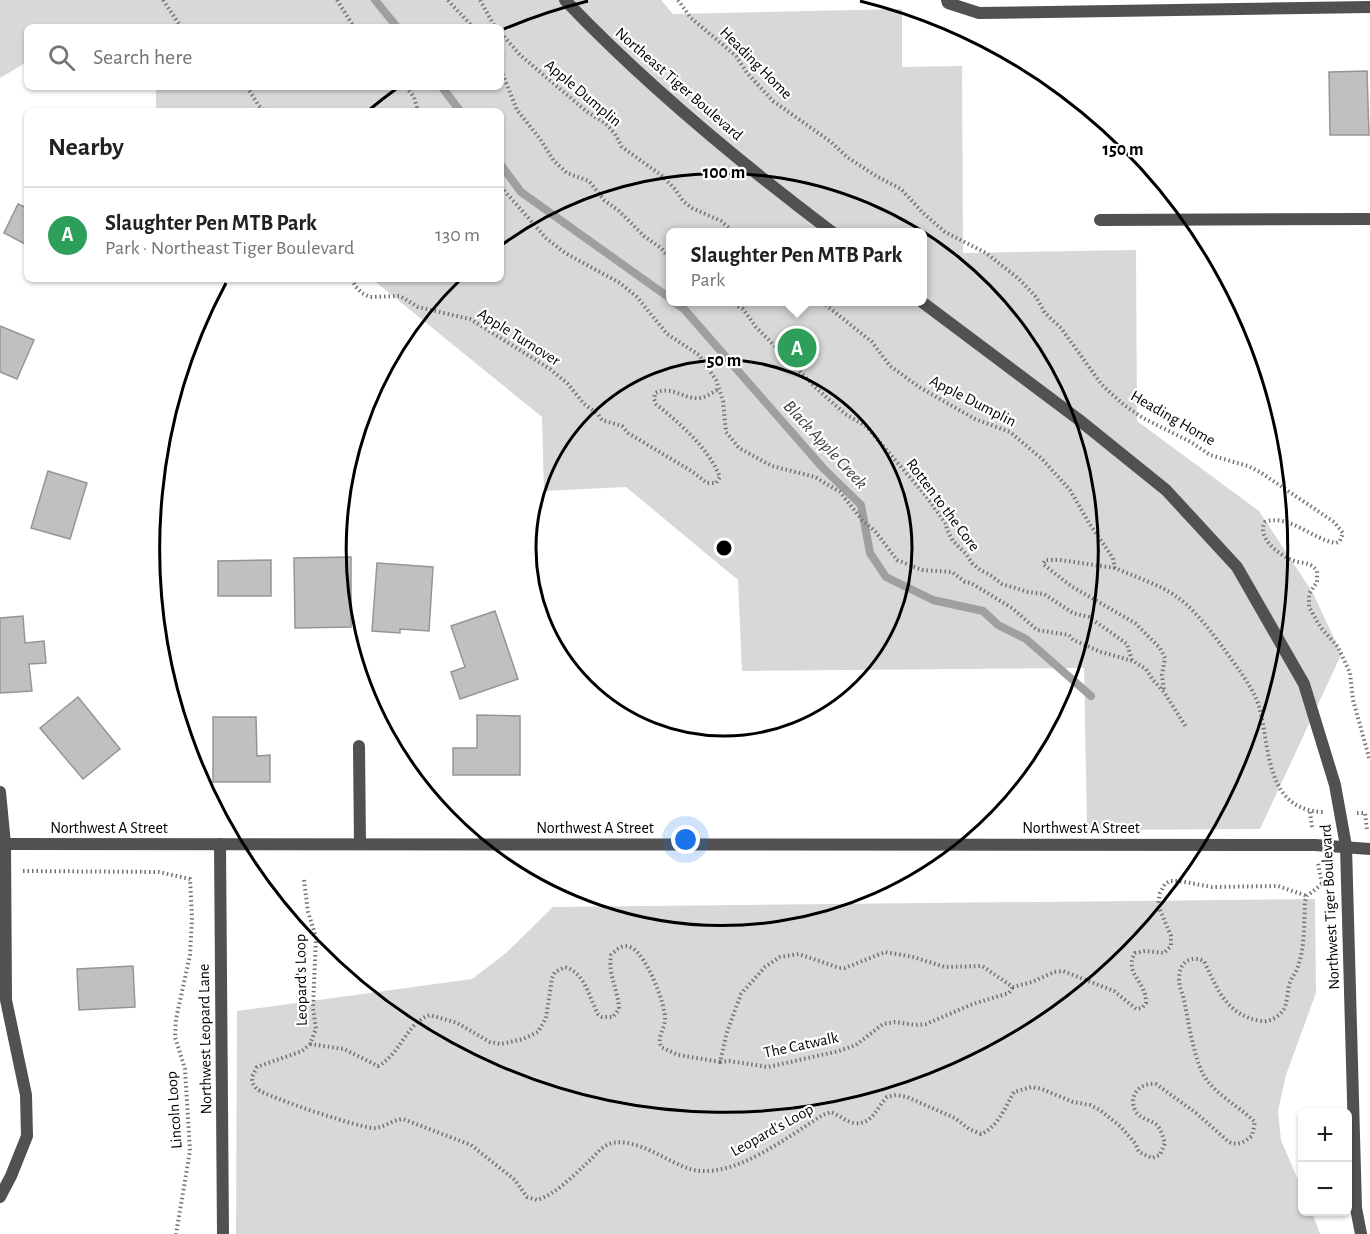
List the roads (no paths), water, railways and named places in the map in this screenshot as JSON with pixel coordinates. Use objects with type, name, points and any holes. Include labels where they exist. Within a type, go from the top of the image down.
[{"type":"street","name":"Northeast Tiger Boulevard","points":[[566,0],[606,42],[690,119],[827,228]]},
{"type":"street","points":[[948,1],[979,13],[1370,7]]},
{"type":"street","points":[[1100,220],[1370,219]]},
{"type":"street","name":"Northwest Tiger Boulevard","points":[[927,306],[1078,419],[1166,490],[1237,567],[1304,684],[1335,785],[1346,846],[1356,1208],[1361,1234]]},
{"type":"street","points":[[358,746],[360,844]]},
{"type":"street","points":[[0,792],[4,871],[3,1000],[27,1095],[27,1136],[0,1197]]},
{"type":"street","name":"Northwest A Street","points":[[2,844],[1315,844],[1370,849]]},
{"type":"street","name":"Northwest Leopard Lane","points":[[220,844],[223,1234]]},
{"type":"waterway","name":"Black Apple Creek","points":[[375,0],[395,24]]},
{"type":"waterway","name":"Black Apple Creek","points":[[444,90],[458,108]]},
{"type":"waterway","name":"Black Apple Creek","points":[[504,169],[521,192],[666,295]]},
{"type":"waterway","name":"Black Apple Creek","points":[[680,306],[823,468],[861,505],[870,553],[886,577],[933,600],[983,611],[998,625],[1026,639],[1091,696]]},
{"type":"place","name":"Slaughter Pen MTB Park","points":[[797,348]]}]
